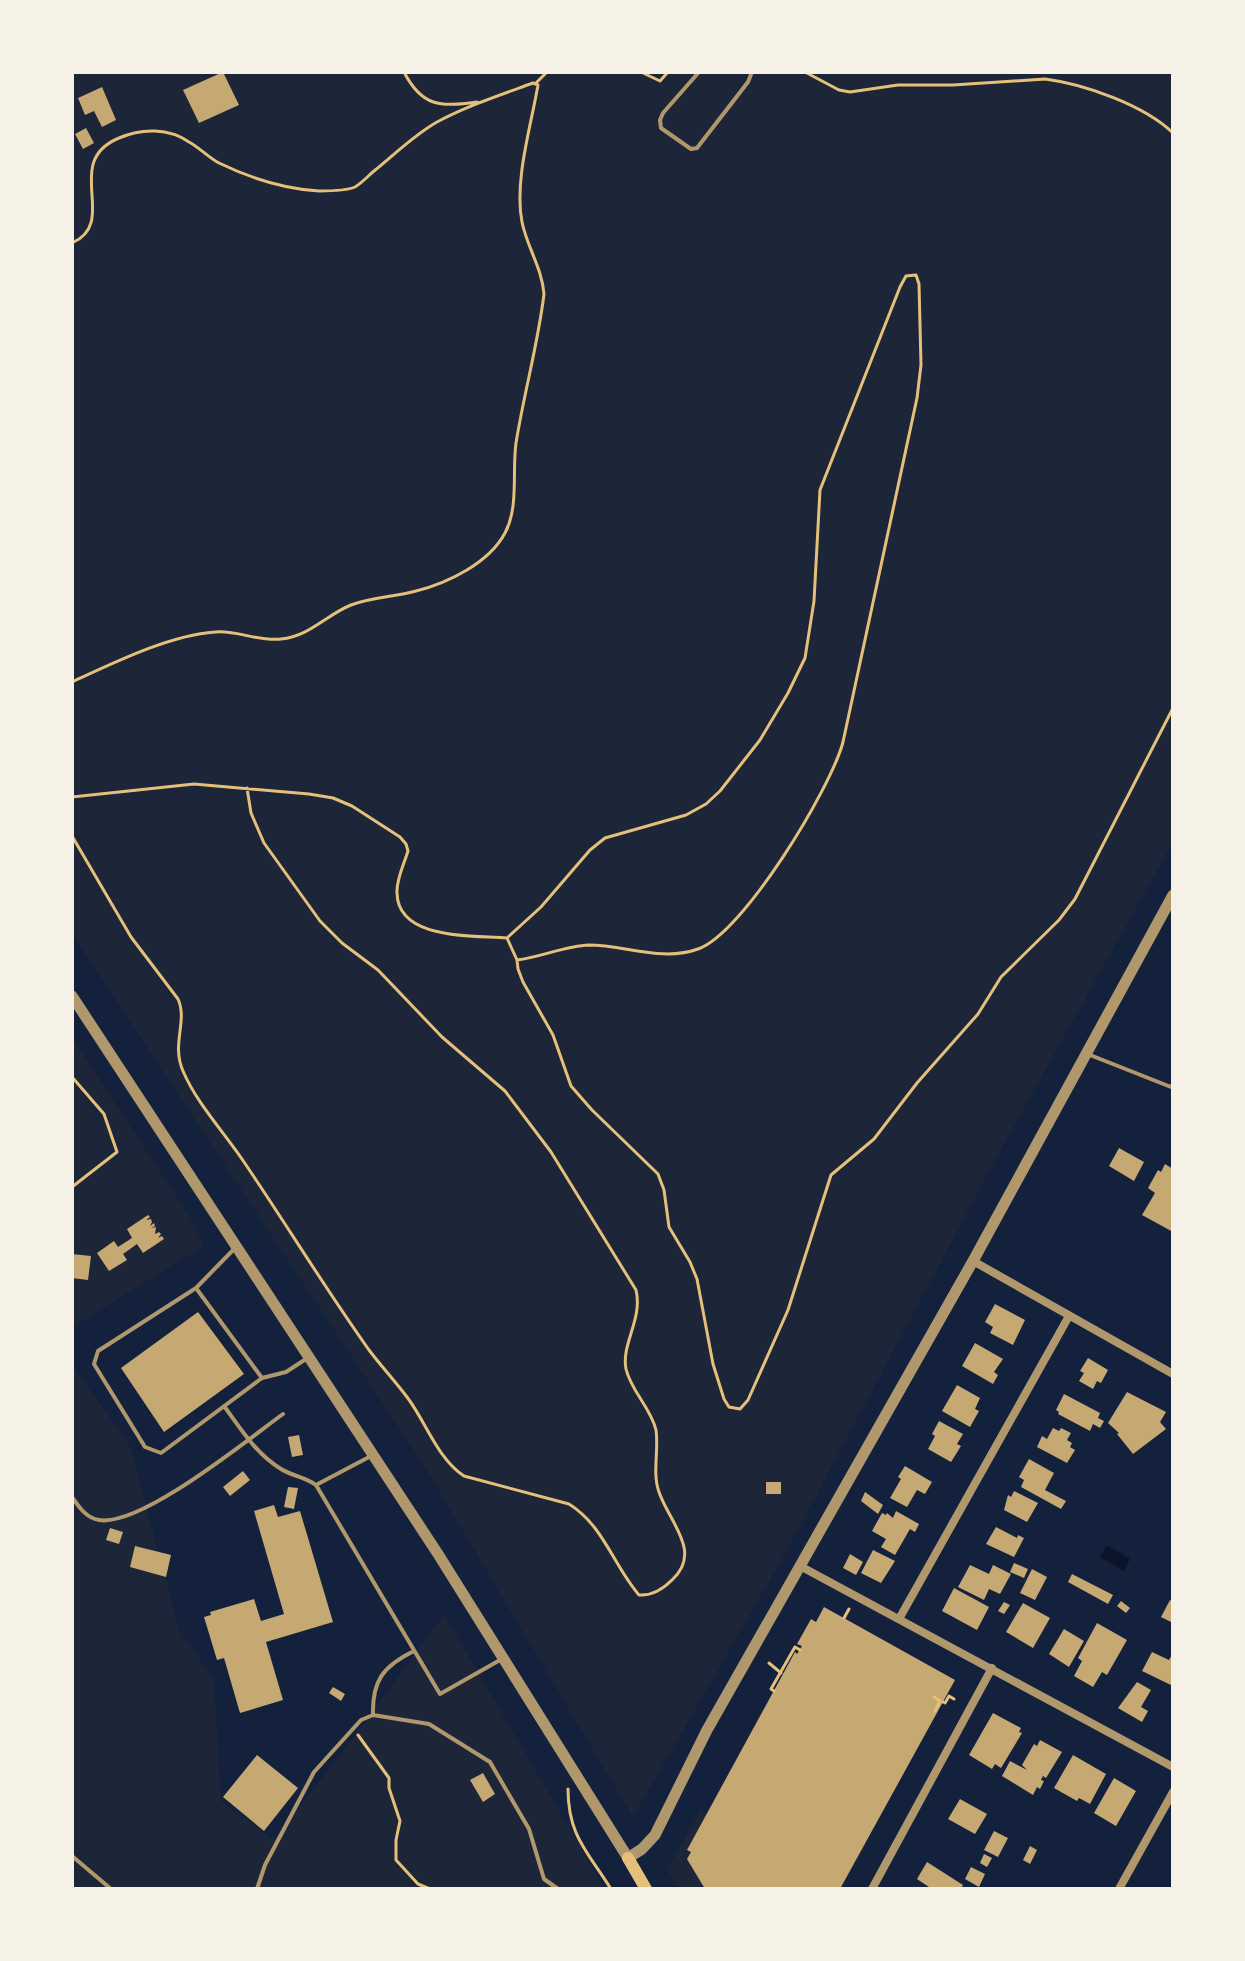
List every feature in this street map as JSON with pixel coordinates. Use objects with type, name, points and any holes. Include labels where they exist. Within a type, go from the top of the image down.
[{"type":"main road","points":[[628,1858],[646,1889]]},
{"type":"street","points":[[72,996],[373,1455],[628,1858],[655,1835],[707,1730],[973,1261],[1173,895]]},
{"type":"street","points":[[973,1261],[1173,1374]]},
{"type":"street","points":[[899,1619],[1069,1316]]},
{"type":"street","points":[[800,1566],[1173,1767]]},
{"type":"street","points":[[872,1889],[992,1668]]},
{"type":"street","points":[[1119,1889],[1173,1792]]},
{"type":"street","points":[[1163,1811],[1173,1816]]},
{"type":"lane","points":[[699,72],[660,120],[661,128],[691,149],[697,148],[748,82],[752,72]]},
{"type":"lane","points":[[1088,1054],[1171,1087],[1173,1084]]},
{"type":"lane","points":[[237,1247],[196,1288],[98,1351],[94,1364],[145,1447],[161,1453],[262,1378],[286,1372],[309,1357]]},
{"type":"lane","points":[[196,1288],[262,1378]]},
{"type":"lane","points":[[224,1406],[261,1455],[283,1471],[306,1478],[316,1485],[440,1694],[503,1658]]},
{"type":"lane","points":[[72,1497],[84,1514],[98,1520],[116,1520],[182,1487],[283,1414]]},
{"type":"lane","points":[[316,1485],[373,1455]]},
{"type":"lane","points":[[373,1715],[373,1694],[385,1671],[414,1651]]},
{"type":"lane","points":[[257,1889],[265,1865],[314,1772],[361,1720],[373,1715],[429,1724],[490,1762],[529,1829],[544,1879],[558,1889]]},
{"type":"lane","points":[[72,1856],[111,1889]]},
{"type":"path","points":[[404,72],[414,92],[426,100],[459,105],[481,102]]},
{"type":"path","points":[[72,243],[85,236],[93,221],[90,185],[94,157],[117,139],[146,131],[174,134],[217,162],[255,178],[291,188],[322,191],[354,188],[424,130],[481,102],[536,84],[547,72]]},
{"type":"path","points":[[641,72],[660,81],[668,72]]},
{"type":"path","points":[[805,72],[839,90],[850,92],[898,85],[1060,81],[1128,106],[1151,117],[1173,133]]},
{"type":"path","points":[[72,682],[124,658],[213,632],[239,632],[278,640],[291,637],[324,622],[348,606],[437,585],[477,563],[498,544],[509,524],[516,445],[544,294],[543,281],[527,240],[520,206],[536,84]]},
{"type":"path","points":[[72,797],[194,784],[333,798],[390,829],[406,844],[408,851],[397,897],[404,913],[412,920],[431,931],[507,938],[541,907],[590,850],[605,838],[686,815],[706,804],[734,775],[767,728],[805,658],[814,601],[820,490],[900,287],[906,276],[916,275],[919,284],[921,365],[917,398],[843,742],[819,798],[751,903],[711,944],[679,953],[586,945],[517,960]]},
{"type":"path","points":[[507,938],[518,969],[553,1035],[571,1086],[658,1174],[662,1182],[669,1227],[690,1262],[703,1300],[713,1364],[724,1399],[729,1407],[740,1409],[748,1400],[779,1335],[831,1175],[874,1139],[917,1083],[978,1014],[1001,977],[1059,920],[1075,899],[1173,708]]},
{"type":"path","points":[[72,836],[131,937],[178,999],[182,1011],[177,1050],[183,1071],[199,1099],[242,1158],[360,1337],[410,1400],[455,1470],[464,1476],[549,1497],[577,1509],[597,1528],[639,1595],[657,1591],[682,1569],[687,1555],[685,1544],[656,1484],[653,1421],[626,1369],[638,1309],[636,1290],[551,1152],[505,1091],[442,1037],[378,970],[342,943],[320,921],[264,843],[251,813],[247,788]]},
{"type":"path","points":[[72,1077],[104,1114],[117,1152],[72,1187]]},
{"type":"path","points":[[844,1618],[849,1609]]},
{"type":"path","points":[[774,1691],[771,1689],[795,1647],[800,1650]]},
{"type":"path","points":[[769,1663],[781,1673]]},
{"type":"path","points":[[943,1702],[949,1696],[954,1699]]},
{"type":"path","points":[[934,1697],[940,1701],[935,1711]]},
{"type":"path","points":[[354,1728],[389,1778],[389,1788],[400,1821],[396,1860],[418,1884],[430,1889]]},
{"type":"path","points":[[568,1795],[569,1816],[581,1847],[611,1889]]},
{"type":"shaded area","points":[[72,72],[1173,72],[1173,842],[1001,1149],[786,1552],[633,1817],[425,1467],[72,934]]},
{"type":"shaded area","points":[[72,1037],[189,1216],[204,1246],[72,1327]]},
{"type":"shaded area","points":[[72,1364],[130,1446],[179,1629],[214,1680],[221,1801],[274,1840],[444,1614],[605,1889],[72,1889]]},
{"type":"shaded area","points":[[1107,1545],[1130,1559],[1124,1571],[1100,1557]]},
{"type":"shaded area","points":[[700,1811],[706,1814],[700,1856],[708,1882],[695,1889],[679,1889],[667,1870]]},
{"type":"building","points":[[223,72],[239,105],[199,123],[183,90]]},
{"type":"building","points":[[102,87],[116,120],[102,127],[94,111],[85,115],[78,98]]},
{"type":"building","points":[[86,128],[94,143],[83,149],[75,134]]},
{"type":"building","points":[[1119,1148],[1144,1162],[1134,1181],[1109,1166]]},
{"type":"building","points":[[1165,1164],[1173,1169],[1173,1232],[1142,1215],[1155,1193],[1148,1188]]},
{"type":"building","points":[[148,1215],[150,1217],[146,1220],[151,1219],[150,1226],[154,1223],[155,1226],[151,1228],[156,1227],[155,1234],[159,1232],[158,1238],[162,1236],[164,1239],[143,1253],[137,1244],[123,1254],[127,1260],[109,1271],[97,1253],[114,1241],[118,1247],[132,1238],[127,1229]]},
{"type":"building","points":[[72,1254],[91,1256],[88,1280],[72,1278]]},
{"type":"building","points":[[995,1304],[1025,1320],[1013,1345],[990,1333],[993,1327],[985,1322]]},
{"type":"building","points":[[198,1312],[244,1374],[164,1432],[121,1368]]},
{"type":"building","points":[[975,1343],[1003,1359],[994,1372],[998,1375],[993,1384],[962,1366]]},
{"type":"building","points":[[1088,1358],[1108,1370],[1101,1383],[1097,1381],[1093,1389],[1079,1381],[1084,1373],[1080,1371]]},
{"type":"building","points":[[957,1385],[980,1398],[975,1409],[979,1411],[970,1427],[942,1411]]},
{"type":"building","points":[[1127,1392],[1166,1412],[1160,1422],[1166,1429],[1133,1454],[1108,1423]]},
{"type":"building","points":[[1064,1394],[1100,1413],[1098,1418],[1104,1421],[1100,1428],[1093,1424],[1090,1431],[1058,1414],[1056,1410]]},
{"type":"building","points":[[939,1421],[963,1434],[957,1444],[961,1446],[951,1462],[928,1449]]},
{"type":"building","points":[[1053,1428],[1071,1433],[1067,1440],[1075,1450],[1067,1463],[1037,1447],[1042,1436],[1047,1439]]},
{"type":"building","points":[[299,1435],[303,1455],[292,1457],[288,1437]]},
{"type":"building","points":[[1029,1459],[1054,1473],[1045,1490],[1066,1501],[1061,1509],[1021,1487],[1024,1480],[1019,1477]]},
{"type":"building","points":[[905,1466],[932,1482],[925,1494],[917,1490],[907,1507],[890,1498]]},
{"type":"building","points":[[243,1471],[250,1480],[230,1496],[223,1487]]},
{"type":"building","points":[[766,1482],[781,1482],[781,1494],[766,1494]]},
{"type":"building","points":[[288,1487],[298,1488],[294,1509],[284,1507]]},
{"type":"building","points":[[1014,1491],[1038,1503],[1027,1522],[1004,1510],[1008,1495],[1011,1497]]},
{"type":"building","points":[[865,1492],[883,1505],[878,1514],[861,1501]]},
{"type":"building","points":[[274,1505],[278,1517],[300,1511],[333,1622],[266,1642],[283,1700],[240,1713],[224,1658],[217,1660],[204,1617],[211,1615],[210,1612],[254,1599],[261,1621],[284,1614],[254,1511]]},
{"type":"building","points":[[896,1511],[919,1524],[915,1532],[910,1529],[895,1555],[881,1547],[886,1539],[872,1531],[882,1513],[893,1518]]},
{"type":"building","points":[[996,1527],[1017,1538],[1018,1535],[1024,1538],[1014,1557],[986,1544]]},
{"type":"building","points":[[110,1528],[123,1532],[119,1544],[106,1540]]},
{"type":"building","points":[[135,1546],[171,1555],[166,1577],[130,1567]]},
{"type":"building","points":[[873,1550],[895,1561],[881,1583],[861,1573]]},
{"type":"building","points":[[850,1554],[863,1562],[856,1575],[843,1568]]},
{"type":"building","points":[[1014,1563],[1028,1569],[1024,1578],[1010,1572]]},
{"type":"building","points":[[970,1565],[989,1574],[993,1565],[1011,1574],[1000,1594],[989,1589],[984,1600],[958,1587]]},
{"type":"building","points":[[1032,1569],[1047,1577],[1035,1600],[1020,1593]]},
{"type":"building","points":[[1072,1574],[1113,1595],[1108,1604],[1068,1582]]},
{"type":"building","points":[[954,1588],[989,1607],[977,1630],[942,1611]]},
{"type":"building","points":[[1170,1600],[1173,1602],[1173,1623],[1161,1617]]},
{"type":"building","points":[[1121,1601],[1130,1608],[1126,1613],[1117,1606]]},
{"type":"building","points":[[1004,1602],[1010,1605],[1004,1614],[998,1611]]},
{"type":"building","points":[[1023,1603],[1050,1618],[1033,1648],[1006,1632]]},
{"type":"building","points":[[824,1607],[955,1680],[840,1889],[705,1889],[687,1859],[691,1852],[687,1850],[795,1652],[797,1654],[802,1646],[797,1644],[811,1619],[816,1622]]},
{"type":"building","points":[[1097,1623],[1127,1640],[1107,1675],[1102,1672],[1093,1687],[1074,1676],[1082,1661],[1078,1658]]},
{"type":"building","points":[[1064,1629],[1084,1641],[1069,1667],[1049,1654]]},
{"type":"building","points":[[1152,1652],[1169,1660],[1173,1653],[1173,1686],[1142,1671]]},
{"type":"building","points":[[1137,1682],[1151,1690],[1141,1707],[1148,1711],[1142,1722],[1118,1708]]},
{"type":"building","points":[[333,1687],[345,1694],[341,1701],[329,1693]]},
{"type":"building","points":[[993,1713],[1021,1728],[1019,1732],[1022,1733],[1001,1768],[995,1764],[992,1769],[969,1755]]},
{"type":"building","points":[[1040,1740],[1062,1752],[1046,1778],[1043,1776],[1040,1789],[1037,1787],[1033,1795],[1002,1776],[1010,1761],[1027,1770],[1022,1765],[1034,1744],[1037,1746]]},
{"type":"building","points":[[257,1755],[298,1788],[264,1831],[223,1797]]},
{"type":"building","points":[[1073,1755],[1106,1774],[1090,1804],[1079,1798],[1077,1801],[1054,1788]]},
{"type":"building","points":[[483,1773],[495,1794],[483,1802],[470,1780]]},
{"type":"building","points":[[1114,1778],[1136,1791],[1116,1826],[1094,1813]]},
{"type":"building","points":[[960,1799],[987,1814],[975,1834],[948,1819]]},
{"type":"building","points":[[994,1831],[1008,1838],[998,1857],[984,1850]]},
{"type":"building","points":[[1030,1846],[1037,1850],[1030,1864],[1023,1860]]},
{"type":"building","points":[[984,1854],[992,1858],[987,1867],[980,1863]]},
{"type":"building","points":[[927,1862],[963,1885],[961,1889],[932,1889],[917,1879]]},
{"type":"building","points":[[971,1867],[985,1874],[979,1887],[965,1879]]}]
